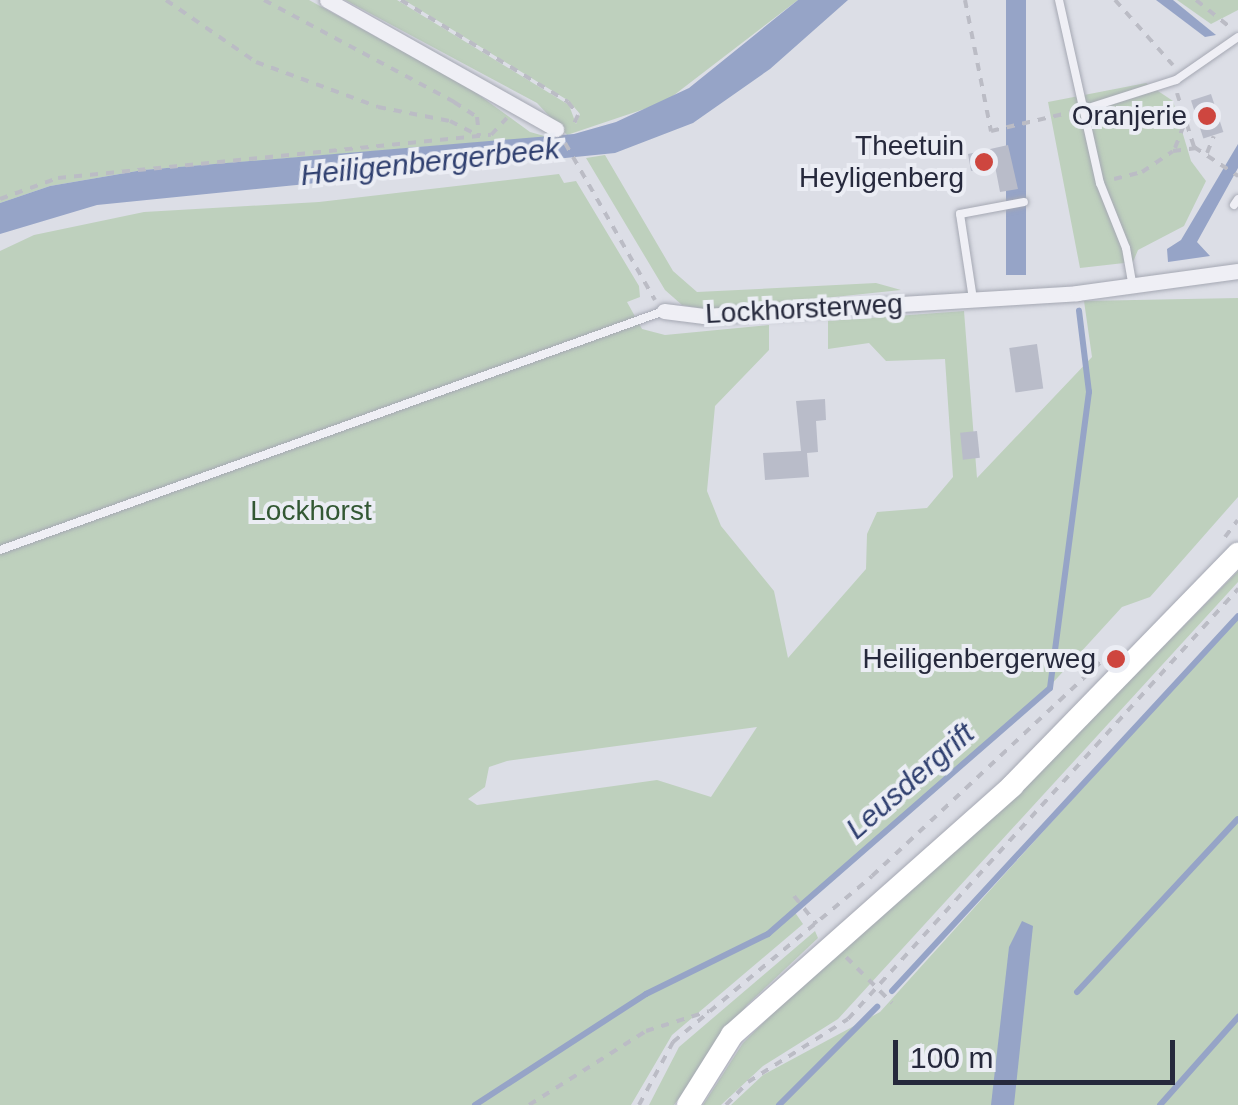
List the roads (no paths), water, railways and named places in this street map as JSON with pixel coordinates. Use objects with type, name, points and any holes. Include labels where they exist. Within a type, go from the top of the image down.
[{"type":"main road","points":[[688,1105],[732,1036],[1012,786],[1228,550]]},
{"type":"street","points":[[327,0],[519,102],[558,131]]},
{"type":"street","name":"Lockhorsterweg","points":[[664,311],[704,316],[973,298],[1132,286],[1238,271]]},
{"type":"lane","points":[[1059,0],[1100,183],[1126,248],[1132,286]]},
{"type":"lane","points":[[1082,110],[1172,82],[1238,35]]},
{"type":"lane","points":[[973,298],[960,214],[1024,202]]},
{"type":"lane","points":[[0,550],[664,311]]},
{"type":"water","name":"Heiligenbergerbeek","points":[[798,0],[848,0],[770,69],[693,123],[615,153],[97,205],[0,234],[0,203],[50,186],[143,170],[574,134],[616,122],[689,88]]},
{"type":"water","points":[[1006,0],[1026,0],[1026,275],[1006,275]]},
{"type":"water","points":[[1156,0],[1173,0],[1216,35],[1205,37]]},
{"type":"water","points":[[1238,144],[1238,168],[1197,242],[1210,256],[1168,262],[1167,249],[1181,240]]},
{"type":"water","points":[[1022,921],[1033,926],[1014,1105],[991,1105],[1009,947]]},
{"type":"waterway","name":"Leusdergrift","points":[[475,1105],[646,994],[768,934],[1050,688],[1089,392],[1079,311]]},
{"type":"waterway","points":[[892,991],[1238,616]]},
{"type":"waterway","points":[[1077,992],[1238,819]]},
{"type":"waterway","points":[[779,1105],[877,1007]]},
{"type":"waterway","points":[[1160,1105],[1238,1017]]},
{"type":"place","name":"Oranjerie","points":[[1207,116]]},
{"type":"place","name":"Theetuin Heyligenberg","points":[[984,162]]},
{"type":"place","name":"Heiligenbergerweg","points":[[1116,659]]},
{"type":"park label","name":"Lockhorst","points":[[311,511]]}]
